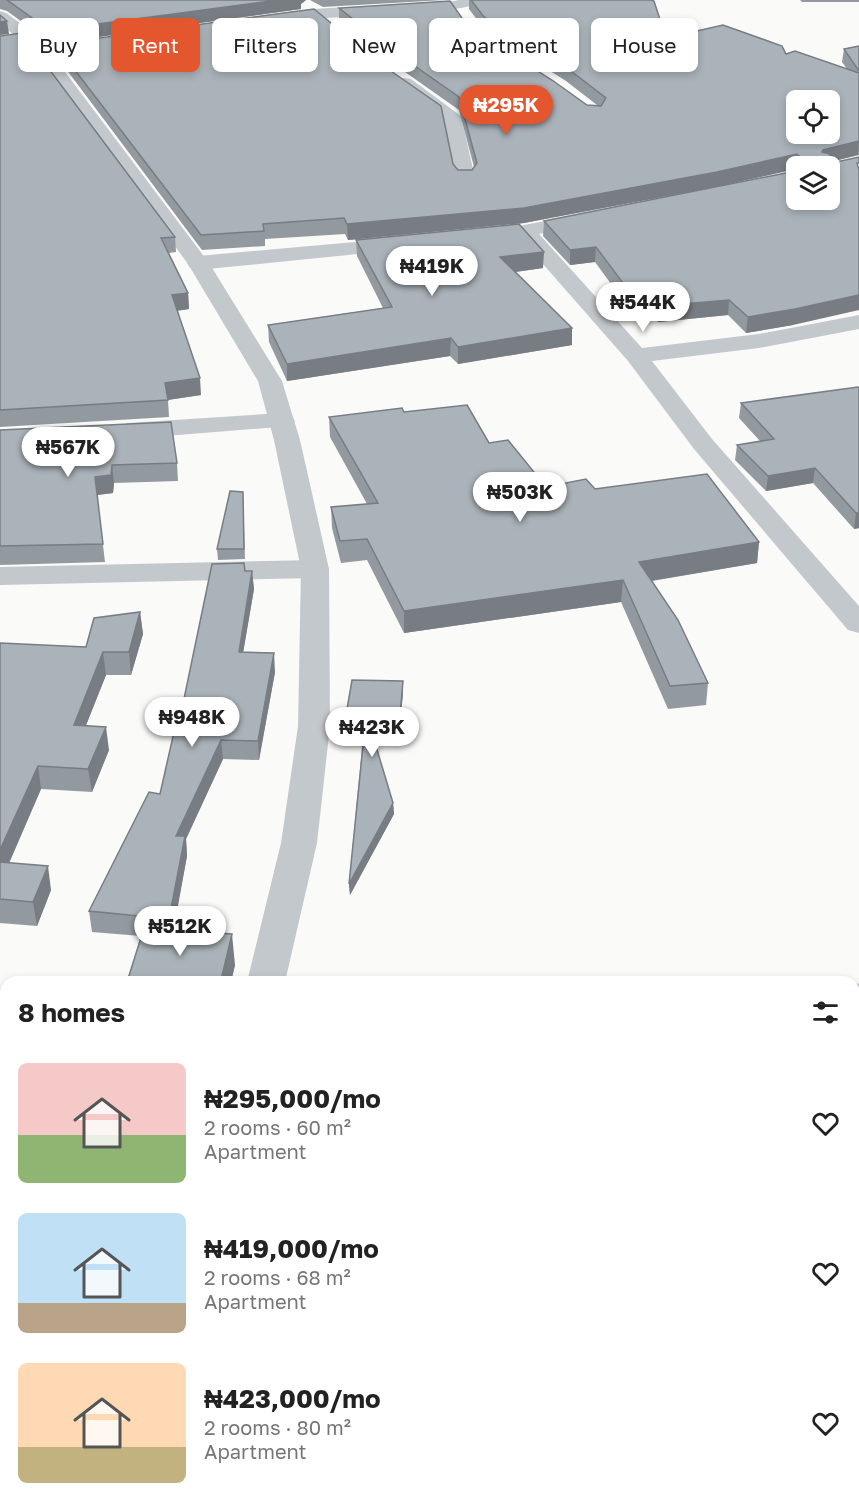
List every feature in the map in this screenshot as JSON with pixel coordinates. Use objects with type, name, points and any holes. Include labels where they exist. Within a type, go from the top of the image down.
[{"type":"street","points":[[303,0],[330,25]]},
{"type":"street","points":[[288,18],[317,14],[455,6],[477,0]]},
{"type":"street","points":[[455,6],[463,18]]},
{"type":"street","points":[[0,16],[18,35]]},
{"type":"street","points":[[48,72],[198,263],[270,381],[282,421],[315,569],[314,726],[299,843],[272,976]]},
{"type":"street","points":[[389,72],[452,116],[465,178]]},
{"type":"street","points":[[615,214],[512,232],[636,357],[703,444],[859,624]]},
{"type":"street","points":[[198,263],[419,242]]},
{"type":"street","points":[[636,357],[759,341],[859,322]]},
{"type":"street","points":[[104,431],[282,421]]},
{"type":"street","points":[[0,576],[315,569]]},
{"type":"building","points":[[7,0],[279,0],[143,18],[111,18],[111,22],[99,24],[99,18],[32,18]]},
{"type":"building","points":[[471,0],[651,0],[654,1],[660,18],[591,18],[591,72],[698,72],[698,31],[723,25],[782,46],[786,54],[795,51],[859,73],[859,141],[823,150],[822,152],[830,156],[799,156],[797,154],[717,172],[524,208],[347,224],[344,218],[263,224],[264,231],[201,235],[76,72],[99,72],[99,38],[111,36],[111,72],[200,72],[200,24],[212,23],[212,72],[318,72],[318,18],[247,18],[314,9],[330,22],[330,72],[392,72],[441,106],[453,164],[458,170],[472,170],[477,163],[459,97],[417,67],[417,18],[352,18],[339,8],[450,1],[462,18],[429,18],[429,72],[539,72],[587,105],[601,106],[606,98],[572,72],[579,72],[579,18],[486,18]]},
{"type":"building","points":[[0,15],[7,21],[0,22]]},
{"type":"building","points":[[18,34],[18,72],[51,72],[175,237],[161,238],[188,293],[172,295],[200,378],[165,383],[168,400],[0,410],[0,36]]},
{"type":"building","points":[[859,46],[859,71],[844,49]]},
{"type":"building","points":[[859,157],[859,163],[857,163],[859,170],[859,295],[748,317],[729,300],[660,306],[655,300],[637,302],[596,247],[570,250],[544,221],[786,173],[786,210],[840,210],[840,161]]},
{"type":"building","points":[[519,224],[544,252],[500,257],[572,328],[458,347],[451,338],[287,364],[268,325],[392,307],[356,240]]},
{"type":"building","points":[[858,387],[859,513],[856,513],[815,468],[768,476],[737,445],[774,439],[741,403]]},
{"type":"building","points":[[467,405],[489,443],[508,440],[546,487],[586,479],[595,489],[707,474],[759,542],[639,562],[678,620],[708,683],[670,686],[623,580],[404,611],[367,539],[340,541],[331,507],[378,503],[329,417],[402,408],[404,412]]},
{"type":"building","points":[[171,422],[177,463],[112,465],[111,475],[95,477],[103,544],[0,546],[0,430]]},
{"type":"building","points":[[230,491],[243,492],[244,549],[217,549]]},
{"type":"building","points":[[244,563],[245,571],[252,571],[239,652],[274,653],[258,741],[221,740],[176,836],[185,836],[169,919],[89,911],[149,792],[160,794],[176,723],[179,723],[212,564]]},
{"type":"building","points":[[140,612],[129,652],[103,652],[74,725],[106,727],[88,769],[38,766],[0,850],[0,643],[86,647],[94,618]]},
{"type":"building","points":[[352,680],[403,681],[399,726],[370,726],[393,803],[349,884],[365,726],[351,725],[347,709]]},
{"type":"building","points":[[0,862],[48,866],[33,902],[0,899]]},
{"type":"building","points":[[144,928],[232,934],[222,976],[129,976]]}]
